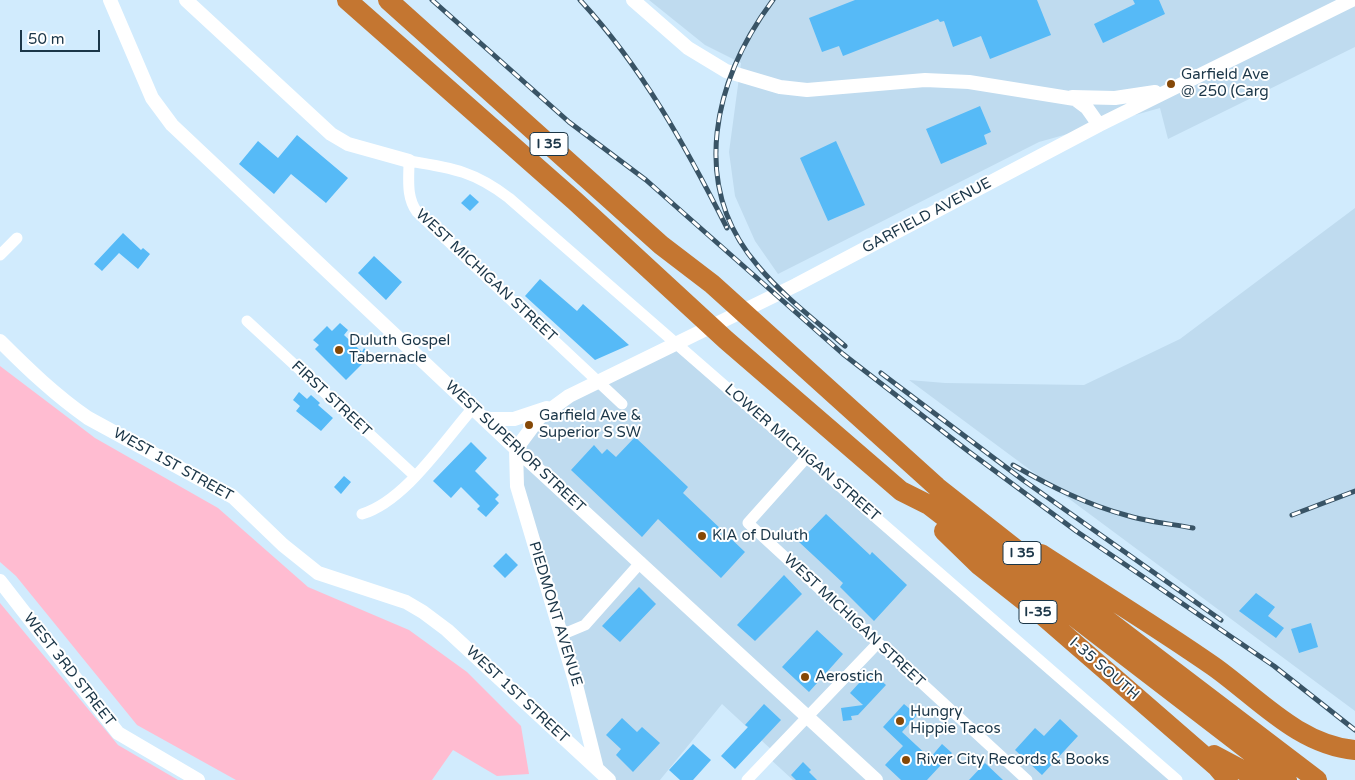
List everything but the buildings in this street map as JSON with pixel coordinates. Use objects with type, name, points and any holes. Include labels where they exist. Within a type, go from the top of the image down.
[{"type":"highway","name":"I 35","points":[[347,0],[569,195],[726,340],[901,491],[930,505],[1287,780]]},
{"type":"highway","name":"I 35","points":[[388,0],[661,245],[712,284],[937,487],[1069,591],[1317,780]]},
{"type":"highway","points":[[937,487],[1214,667],[1268,711],[1319,741],[1344,749],[1355,750]]},
{"type":"highway","name":"I-35 SOUTH","points":[[901,491],[980,566],[1042,615],[1222,774]]},
{"type":"highway","points":[[1176,732],[1239,770],[1261,780]]},
{"type":"street","name":"WEST SUPERIOR STREET","points":[[110,0],[152,98],[172,125],[516,449],[641,562],[806,718],[876,780]]},
{"type":"street","points":[[186,0],[331,134],[348,144],[409,161]]},
{"type":"street","points":[[634,0],[688,48],[726,71],[780,87],[807,90],[926,80],[969,82],[1067,97],[1115,98],[1173,89]]},
{"type":"street","name":"GARFIELD AVENUE","points":[[516,449],[539,418],[552,406],[569,396],[796,285],[1099,125],[1352,0]]},
{"type":"street","points":[[1067,97],[1080,102],[1087,108],[1099,125]]},
{"type":"street","name":"WEST MICHIGAN STREET","points":[[409,161],[409,194],[411,204],[417,212],[622,404]]},
{"type":"street","name":"LOWER MICHIGAN STREET","points":[[409,161],[464,171],[491,184],[526,212],[1176,780]]},
{"type":"street","points":[[0,254],[17,238]]},
{"type":"street","name":"FIRST STREET","points":[[247,322],[415,476]]},
{"type":"street","name":"WEST 1ST STREET","points":[[0,341],[67,404],[88,418],[233,497],[283,545],[318,572],[392,597],[424,612],[447,630],[597,774],[609,780]]},
{"type":"street","points":[[484,419],[514,419],[552,406]]},
{"type":"street","points":[[362,514],[385,505],[397,496],[473,408]]},
{"type":"street","name":"PIEDMONT AVENUE","points":[[516,449],[517,486],[576,681],[597,774]]},
{"type":"street","name":"WEST MICHIGAN STREET","points":[[807,457],[748,523],[1026,780]]},
{"type":"street","points":[[561,635],[585,625],[641,562]]},
{"type":"street","name":"WEST 3RD STREET","points":[[0,580],[118,733],[198,780]]},
{"type":"street","points":[[748,780],[878,643]]},
{"type":"shaded area","points":[[649,0],[1355,0],[1355,47],[1168,139],[1160,108],[1039,142],[778,274],[755,241],[735,196],[729,152],[741,63],[705,45]]},
{"type":"shaded area","points":[[1355,208],[1355,711],[909,380],[945,383],[1084,385],[1180,339]]},
{"type":"shaded area","points":[[674,341],[1176,780],[793,780],[769,758],[774,752],[722,704],[660,780],[609,780],[597,769],[517,486],[527,432],[539,418]]},
{"type":"shaded area","points":[[0,366],[95,438],[218,508],[308,587],[409,630],[467,672],[521,726],[529,774],[497,776],[453,750],[432,780],[236,780],[137,725],[16,576],[0,562]]},
{"type":"shaded area","points":[[0,603],[118,745],[178,780],[0,780]]},
{"type":"railway","points":[[432,0],[569,122],[646,180],[843,354],[968,451],[1076,531],[1274,666],[1355,730]]},
{"type":"railway","points":[[580,0],[623,52],[643,80],[679,138],[727,228]]},
{"type":"railway","points":[[773,0],[753,31],[736,64],[724,98],[717,132],[716,167],[723,201],[736,235],[758,266],[789,298],[845,346]]},
{"type":"railway","points":[[881,373],[1023,480],[1221,620]]},
{"type":"railway","points":[[1013,465],[1084,501],[1113,512],[1193,528]]},
{"type":"railway","points":[[1292,515],[1355,491]]},
{"type":"place","name":"Garfield Ave @ 250 (Carg","points":[[1171,84]]},
{"type":"place","name":"Duluth Gospel Tabernacle","points":[[339,350]]},
{"type":"place","name":"Garfield Ave & Superior S SW","points":[[529,425]]},
{"type":"place","name":"KIA of Duluth","points":[[702,536]]},
{"type":"place","name":"Aerostich","points":[[805,677]]},
{"type":"place","name":"Hungry Hippie Tacos","points":[[900,721]]},
{"type":"place","name":"River City Records & Books","points":[[906,760]]}]
